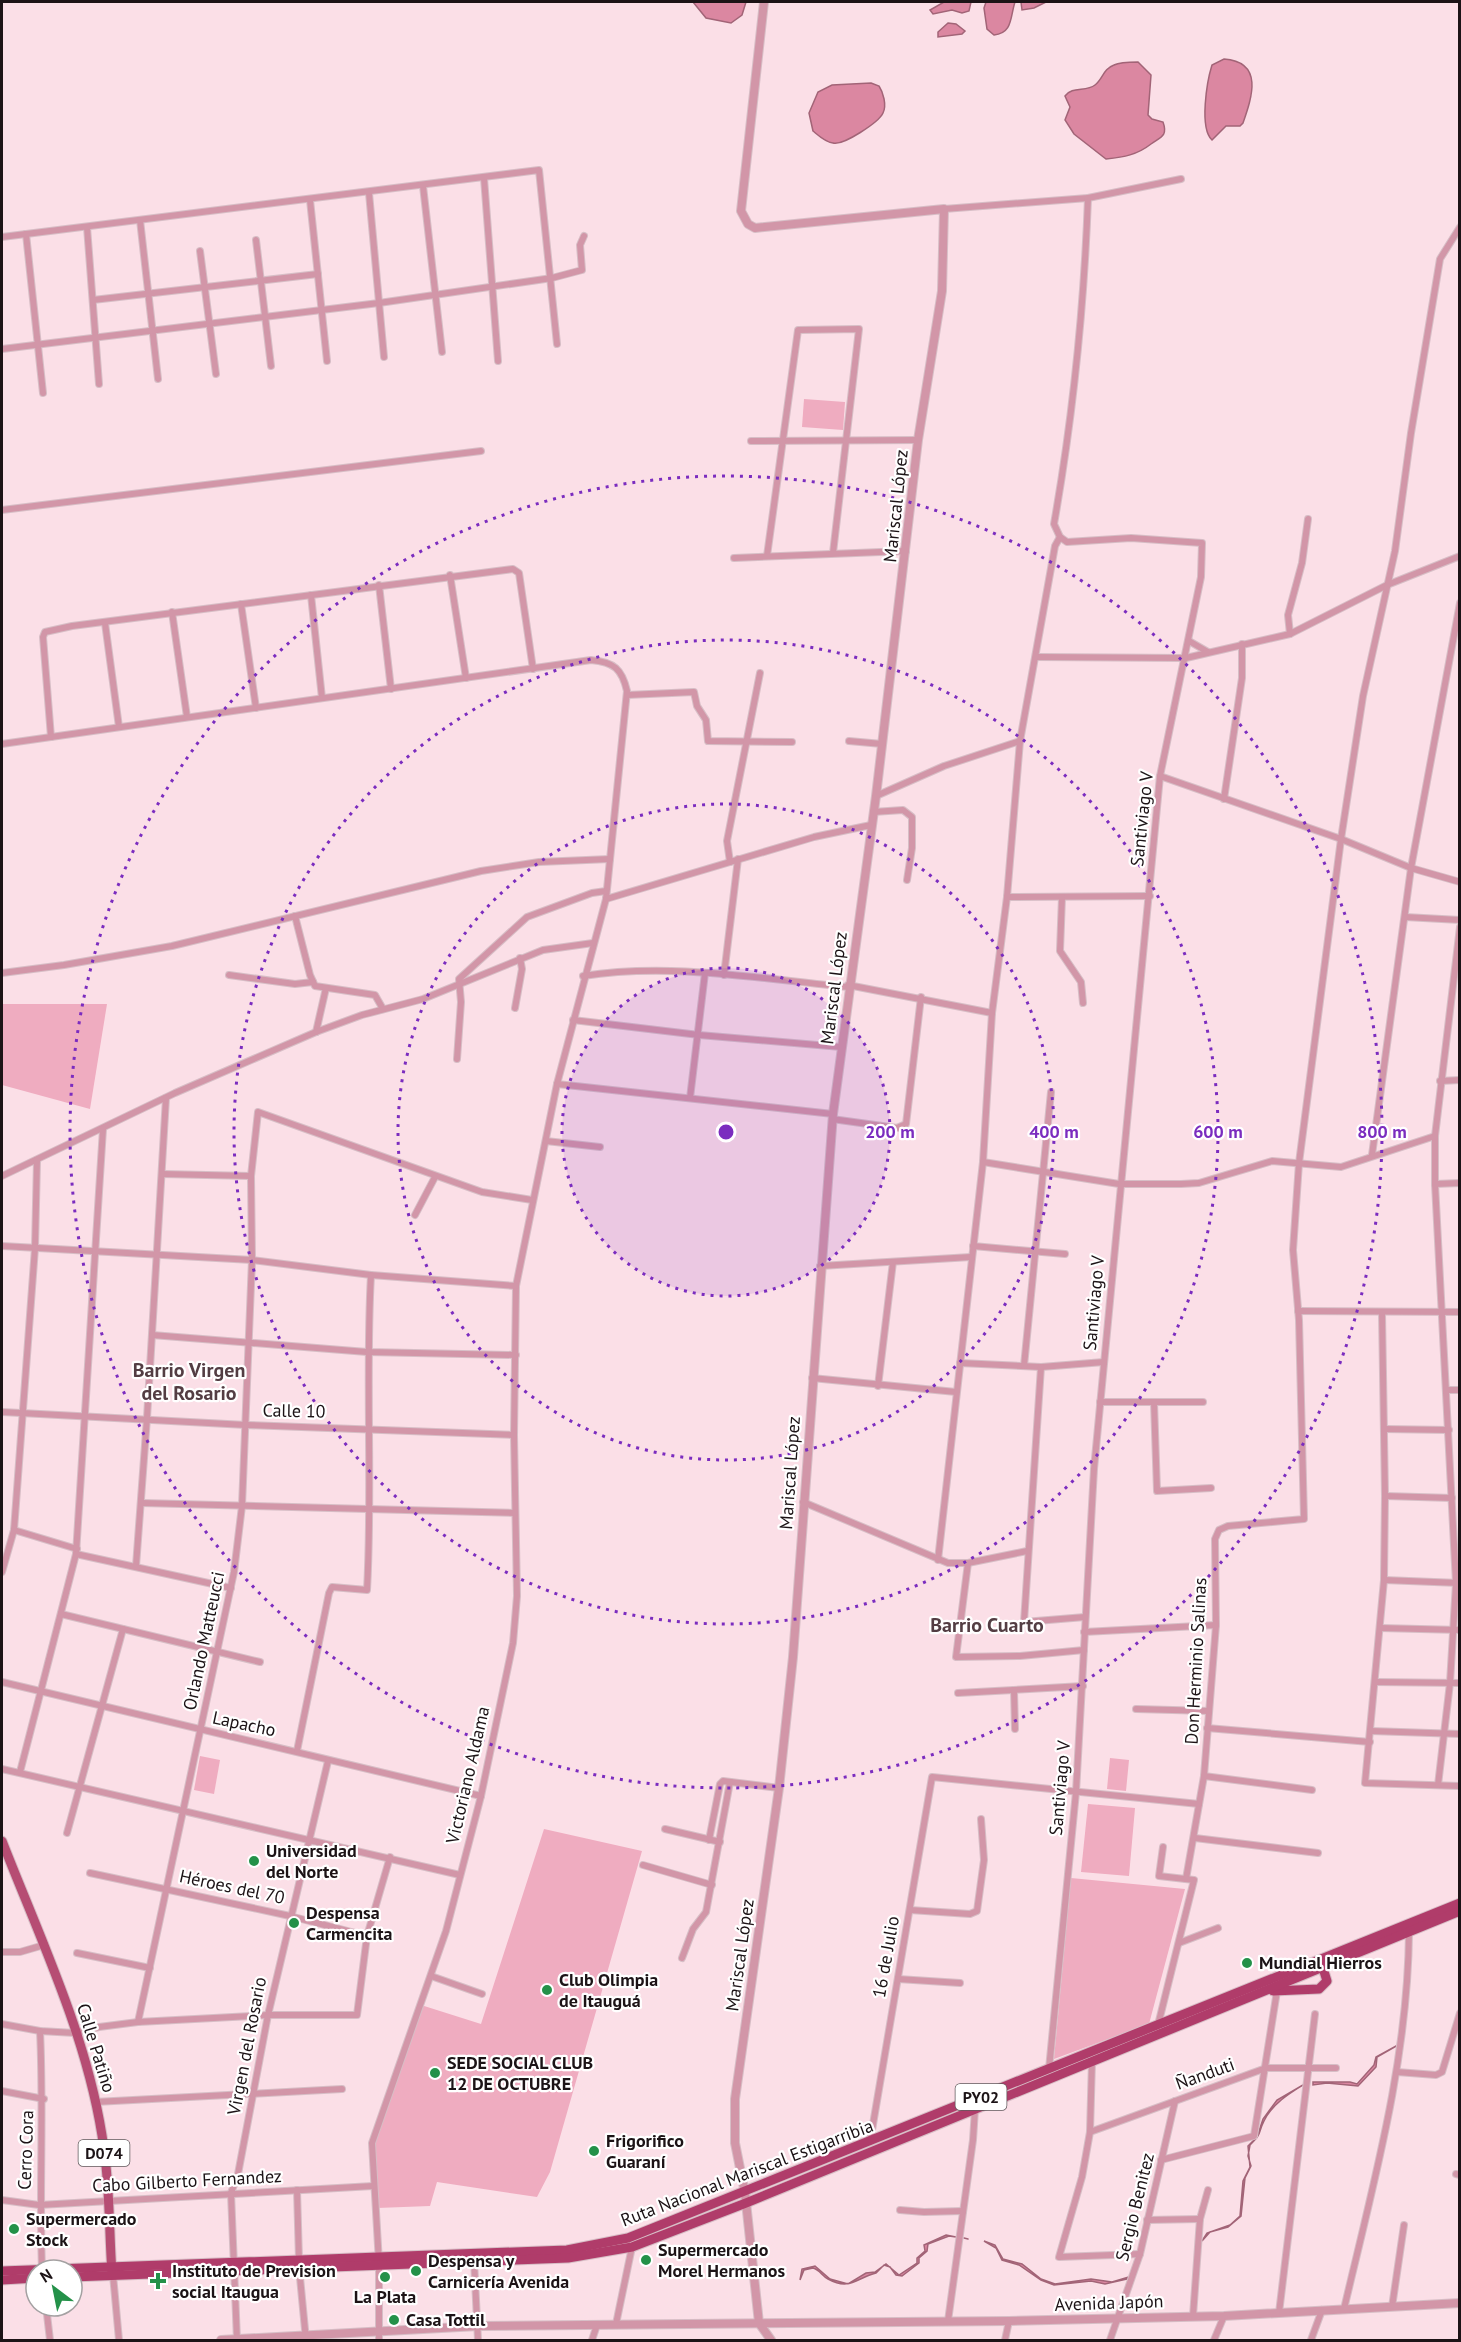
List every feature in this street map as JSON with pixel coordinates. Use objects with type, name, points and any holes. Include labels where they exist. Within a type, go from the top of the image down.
[{"type":"highway","name":"Ruta Nacional Mariscal Estigarribia","points":[[473,2257],[567,2250],[605,2244],[746,2198],[975,2109],[1264,1991],[1460,1903]]},
{"type":"highway","name":"Ruta Nacional Mariscal Estigarribia","points":[[84,2270],[233,2267],[473,2257],[568,2258],[632,2247],[870,2142],[1049,2069],[1158,2025],[1460,1911]]},
{"type":"highway","points":[[1264,1991],[1319,1989],[1328,1981],[1322,1965]]},
{"type":"highway","name":"Ruta Nacional Mariscal Estigarribia","points":[[2,2271],[24,2270]]},
{"type":"highway","name":"Ruta Nacional Mariscal Estigarribia","points":[[84,2275],[112,2271]]},
{"type":"highway","points":[[2,2280],[24,2279]]},
{"type":"main road","name":"Calle Patiño","points":[[2,1841],[44,1945],[75,2033],[95,2102],[104,2149],[112,2271]]},
{"type":"street","points":[[764,2],[741,212],[748,225],[755,228],[944,209],[1088,198],[1181,178]]},
{"type":"street","points":[[2,237],[539,171],[552,278],[557,344]]},
{"type":"street","points":[[483,178],[498,361]]},
{"type":"street","points":[[423,186],[442,352]]},
{"type":"street","points":[[369,193],[384,357]]},
{"type":"street","points":[[938,1560],[982,1162],[992,1013],[1007,897],[1020,741],[1037,657],[1055,546],[1060,537],[1054,524],[1070,433],[1085,283],[1088,198]]},
{"type":"street","points":[[310,200],[327,361]]},
{"type":"street","name":"Mariscal López","points":[[759,2323],[746,2198],[735,2143],[735,2099],[779,1788],[793,1657],[820,1266],[833,1116],[848,986],[876,796],[918,441],[942,291],[944,209]]},
{"type":"street","points":[[140,220],[158,379]]},
{"type":"street","points":[[87,226],[99,384]]},
{"type":"street","points":[[1460,227],[1440,259],[1411,434],[1395,551],[1363,696],[1341,839],[1299,1163],[1293,1250],[1298,1311],[1460,1312]]},
{"type":"street","points":[[26,234],[43,393]]},
{"type":"street","points":[[2,349],[379,303],[552,278],[582,270],[580,245],[584,236]]},
{"type":"street","points":[[256,240],[271,366]]},
{"type":"street","points":[[200,251],[216,374]]},
{"type":"street","points":[[93,300],[318,274]]},
{"type":"street","points":[[767,556],[798,330],[859,329],[833,553]]},
{"type":"street","points":[[751,441],[783,439],[918,441]]},
{"type":"street","points":[[2,510],[481,451]]},
{"type":"street","points":[[1290,634],[1288,615],[1302,562],[1308,519]]},
{"type":"street","name":"Santiviago V","points":[[1049,2069],[1076,1792],[1084,1632],[1100,1402],[1119,1184],[1150,896],[1160,776],[1198,600],[1202,543],[1131,538],[1067,542],[1060,537]]},
{"type":"street","points":[[734,558],[906,551]]},
{"type":"street","points":[[1037,657],[1186,658],[1290,634],[1387,585],[1460,556]]},
{"type":"street","points":[[51,736],[44,646],[45,632],[172,612],[505,568],[513,569],[519,573],[533,669]]},
{"type":"street","points":[[450,575],[466,678]]},
{"type":"street","points":[[379,585],[392,688]]},
{"type":"street","points":[[310,595],[322,698]]},
{"type":"street","points":[[1372,1155],[1411,868],[1460,603]]},
{"type":"street","points":[[241,604],[256,708]]},
{"type":"street","points":[[172,612],[187,717]]},
{"type":"street","points":[[105,623],[119,727]]},
{"type":"street","points":[[1189,641],[1208,652]]},
{"type":"street","points":[[1224,799],[1242,678],[1242,644]]},
{"type":"street","points":[[2,744],[591,660],[605,661],[615,665],[621,671],[627,695],[692,691],[696,695],[697,706],[706,720],[708,741],[792,742]]},
{"type":"street","points":[[730,862],[727,841],[760,673]]},
{"type":"street","name":"Victoriano Aldama","points":[[378,2337],[378,2260],[372,2143],[446,1931],[481,1796],[513,1643],[517,1596],[514,1435],[516,1286],[557,1084],[583,976],[606,895],[627,695]]},
{"type":"street","points":[[849,741],[882,744]]},
{"type":"street","points":[[876,796],[944,766],[1020,741]]},
{"type":"street","points":[[1160,776],[1341,839],[1411,868],[1460,882]]},
{"type":"street","points":[[873,812],[903,810],[912,817],[912,848],[907,880]]},
{"type":"street","points":[[457,1059],[461,1002],[459,979],[527,917],[592,893],[606,895],[814,837],[871,825]]},
{"type":"street","points":[[2,972],[64,965],[172,946],[481,872],[539,862],[610,859]]},
{"type":"street","points":[[724,975],[738,859]]},
{"type":"street","points":[[1007,897],[1150,896]]},
{"type":"street","points":[[1062,897],[1060,951],[1081,982],[1083,1003]]},
{"type":"street","points":[[295,916],[313,982]]},
{"type":"street","points":[[1405,917],[1460,920]]},
{"type":"street","points":[[1438,1785],[1457,1630],[1458,1583],[1435,1184],[1435,1136],[1460,927]]},
{"type":"street","points":[[2,1176],[166,1098],[316,1032],[383,1009],[423,999],[459,982],[543,950],[593,943]]},
{"type":"street","points":[[515,1008],[522,969],[520,958]]},
{"type":"street","points":[[583,976],[618,971],[705,973],[848,986],[921,997],[992,1013]]},
{"type":"street","points":[[690,1098],[705,973]]},
{"type":"street","points":[[229,975],[295,984],[313,982],[326,988],[375,995],[383,1009]]},
{"type":"street","points":[[316,1032],[326,988]]},
{"type":"street","points":[[1451,995],[1460,996]]},
{"type":"street","points":[[557,1084],[833,1116],[897,1128],[906,1124],[921,997]]},
{"type":"street","points":[[573,1020],[699,1035],[841,1047]]},
{"type":"street","points":[[1440,1081],[1460,1080]]},
{"type":"street","points":[[1024,1366],[1051,1092]]},
{"type":"street","points":[[136,1566],[142,1503],[166,1098]]},
{"type":"street","name":"Orlando Matteucci","points":[[138,2022],[231,1588],[242,1506],[252,1260],[250,1176],[258,1112],[435,1177]]},
{"type":"street","points":[[20,1772],[77,1552],[103,1129]]},
{"type":"street","points":[[982,1162],[1119,1184],[1198,1183],[1261,1163],[1299,1163],[1326,1168],[1341,1167],[1435,1136]]},
{"type":"street","points":[[546,1140],[600,1147]]},
{"type":"street","points":[[2,1572],[14,1530],[35,1248],[37,1160]]},
{"type":"street","points":[[162,1174],[250,1176]]},
{"type":"street","points":[[415,1215],[435,1177],[482,1192],[532,1200]]},
{"type":"street","points":[[1435,1184],[1460,1183]]},
{"type":"street","points":[[2,1246],[252,1260],[371,1275],[516,1286]]},
{"type":"street","points":[[973,1246],[1065,1254]]},
{"type":"street","points":[[820,1266],[971,1257]]},
{"type":"street","points":[[878,1386],[893,1262]]},
{"type":"street","points":[[297,1751],[329,1593],[332,1587],[337,1586],[367,1590],[371,1510],[367,1352],[371,1275]]},
{"type":"street","name":"Don Herminio Salinas","points":[[1179,1943],[1194,1880],[1186,1879],[1195,1838],[1204,1776],[1216,1625],[1214,1547],[1220,1530],[1228,1526],[1304,1519],[1298,1311]]},
{"type":"street","points":[[1382,1313],[1384,1580],[1365,1783],[1460,1786]]},
{"type":"street","points":[[152,1335],[367,1352],[516,1355]]},
{"type":"street","points":[[960,1363],[1041,1367],[1104,1362]]},
{"type":"street","points":[[1041,1367],[1024,1622],[1085,1617]]},
{"type":"street","points":[[812,1378],[956,1392]]},
{"type":"street","points":[[1447,1390],[1460,1390]]},
{"type":"street","points":[[1100,1402],[1203,1402]]},
{"type":"street","points":[[1154,1402],[1157,1491],[1211,1488]]},
{"type":"street","name":"Calle 10","points":[[2,1412],[85,1414],[246,1425],[514,1435]]},
{"type":"street","points":[[1384,1430],[1449,1430]]},
{"type":"street","points":[[1385,1496],[1452,1498]]},
{"type":"street","points":[[803,1502],[938,1560],[968,1563],[1027,1551]]},
{"type":"street","points":[[142,1503],[515,1513]]},
{"type":"street","points":[[14,1530],[77,1552],[231,1588]]},
{"type":"street","points":[[968,1563],[956,1657],[1020,1656],[1083,1650]]},
{"type":"street","points":[[1384,1580],[1458,1583]]},
{"type":"street","points":[[61,1614],[260,1662]]},
{"type":"street","points":[[1084,1632],[1216,1625]]},
{"type":"street","points":[[1380,1628],[1457,1630]]},
{"type":"street","points":[[67,1833],[123,1629]]},
{"type":"street","name":"Lapacho","points":[[2,1682],[481,1796]]},
{"type":"street","points":[[1375,1682],[1460,1683]]},
{"type":"street","points":[[958,1693],[1083,1686]]},
{"type":"street","points":[[1014,1690],[1015,1729]]},
{"type":"street","points":[[1136,1709],[1209,1711]]},
{"type":"street","points":[[1207,1728],[1370,1742]]},
{"type":"street","points":[[1371,1731],[1460,1734]]},
{"type":"street","name":"Virgen del Rosario","points":[[237,2340],[231,2193],[238,2174],[268,2015],[290,1916],[328,1761]]},
{"type":"street","points":[[2,1769],[460,1875]]},
{"type":"street","points":[[1204,1776],[1312,1790]]},
{"type":"street","name":"16 de Julio","points":[[870,2142],[932,1777],[1076,1792]]},
{"type":"street","points":[[709,1840],[720,1784],[730,1782],[779,1788]]},
{"type":"street","points":[[682,1958],[693,1929],[706,1912],[730,1782]]},
{"type":"street","points":[[1076,1792],[1199,1804]]},
{"type":"street","points":[[910,1910],[970,1914],[977,1911],[984,1860],[981,1819]]},
{"type":"street","points":[[666,1829],[720,1842]]},
{"type":"street","points":[[1195,1838],[1318,1852]]},
{"type":"street","points":[[1163,1847],[1159,1876],[1186,1879]]},
{"type":"street","points":[[2,2024],[40,2031],[75,2033],[138,2022],[268,2015],[357,2015],[367,1936],[390,1857]]},
{"type":"street","points":[[643,1865],[712,1885]]},
{"type":"street","name":"Héroes del 70","points":[[90,1873],[290,1916],[367,1936]]},
{"type":"street","points":[[1158,2025],[1179,1943],[1218,1928]]},
{"type":"street","points":[[1344,2309],[1390,2115],[1405,2023],[1409,1932]]},
{"type":"street","points":[[2,1952],[20,1952],[44,1945]]},
{"type":"street","points":[[77,1953],[150,1968]]},
{"type":"street","points":[[431,1976],[482,1994]]},
{"type":"street","points":[[898,1979],[960,1983]]},
{"type":"street","points":[[1161,2160],[1254,2136],[1277,1991]]},
{"type":"street","points":[[1397,2072],[1436,2075],[1442,2072],[1460,2013]]},
{"type":"street","points":[[1279,2313],[1315,2014]]},
{"type":"street","name":"Cerro Cora","points":[[40,2031],[44,2099],[39,2205],[41,2258]]},
{"type":"street","points":[[1092,2061],[1090,2132],[1079,2193],[1059,2257],[1140,2254]]},
{"type":"street","name":"Ñanduti","points":[[1090,2132],[1266,2068],[1308,2066],[1336,2068]]},
{"type":"street","points":[[95,2102],[342,2089]]},
{"type":"street","points":[[2,2091],[44,2099]]},
{"type":"street","name":"Sergio Benitez","points":[[1110,2340],[1140,2254],[1175,2101]]},
{"type":"street","points":[[948,2321],[975,2109]]},
{"type":"street","name":"Cabo Gilberto Fernandez","points":[[2,2200],[39,2205],[374,2186]]},
{"type":"street","points":[[297,2190],[299,2263],[305,2338]]},
{"type":"street","points":[[1193,2316],[1200,2219],[1208,2190]]},
{"type":"street","points":[[900,2210],[963,2211]]},
{"type":"street","points":[[1147,2220],[1200,2219]]},
{"type":"street","points":[[1392,2307],[1404,2225]]},
{"type":"street","points":[[616,2324],[632,2247]]},
{"type":"street","points":[[473,2257],[478,2340]]},
{"type":"street","points":[[112,2271],[119,2340]]},
{"type":"street","name":"Avenida Japón","points":[[221,2340],[378,2337],[477,2326],[1009,2321],[1224,2316],[1460,2303]]},
{"type":"street","points":[[1311,2340],[1323,2310]]},
{"type":"street","points":[[1214,2340],[1224,2316]]},
{"type":"street","points":[[47,2318],[50,2340]]},
{"type":"street","points":[[1005,2340],[1009,2321]]},
{"type":"street","points":[[759,2323],[771,2340]]},
{"type":"street","points":[[592,2340],[597,2325]]},
{"type":"shaded area","points":[[693,2],[746,2],[742,15],[731,23],[706,18]]},
{"type":"shaded area","points":[[944,2],[971,2],[969,11],[962,13],[952,10],[933,14],[930,10]]},
{"type":"shaded area","points":[[986,2],[1015,2],[1008,28],[1000,34],[994,35],[987,29],[984,8]]},
{"type":"shaded area","points":[[1021,2],[1046,2],[1034,8],[1022,10]]},
{"type":"shaded area","points":[[948,23],[956,24],[965,31],[962,34],[938,37],[938,32]]},
{"type":"shaded area","points":[[1224,59],[1237,62],[1245,67],[1252,82],[1251,92],[1243,123],[1240,126],[1226,126],[1212,140],[1206,125],[1206,93],[1212,65]]},
{"type":"shaded area","points":[[1138,62],[1151,75],[1148,115],[1152,119],[1163,122],[1165,130],[1163,136],[1146,148],[1135,153],[1106,159],[1074,134],[1065,120],[1070,107],[1065,96],[1071,91],[1095,85],[1114,65]]},
{"type":"shaded area","points":[[871,83],[879,86],[885,103],[883,113],[875,122],[838,143],[827,141],[813,131],[809,113],[818,92],[832,85]]},
{"type":"shaded area","points":[[804,399],[845,402],[843,430],[802,427]]},
{"type":"shaded area","points":[[2,1004],[107,1004],[90,1109],[2,1085]]},
{"type":"shaded area","points":[[200,1756],[220,1760],[214,1794],[194,1790]]},
{"type":"shaded area","points":[[1110,1758],[1129,1760],[1126,1791],[1107,1789]]},
{"type":"shaded area","points":[[1088,1804],[1135,1808],[1129,1876],[1081,1872]]},
{"type":"shaded area","name":"Club Olimpia de Itauguá","points":[[544,1829],[642,1851],[550,2172],[537,2197],[437,2182],[430,2206],[377,2208],[373,2141],[421,2005],[481,2024]]},
{"type":"shaded area","points":[[1071,1878],[1185,1889],[1149,2024],[1054,2059]]},
{"type":"shaded area","points":[[1398,2045],[1377,2057],[1376,2067],[1358,2086],[1327,2083],[1313,2085],[1313,2082],[1357,2084],[1374,2065],[1376,2057]]},
{"type":"shaded area","points":[[1303,2085],[1272,2109],[1257,2136],[1263,2119],[1277,2100]]},
{"type":"shaded area","points":[[1249,2161],[1251,2166],[1245,2178],[1241,2216],[1228,2227],[1210,2232],[1202,2241],[1207,2233],[1230,2225],[1240,2216],[1243,2181],[1250,2167]]},
{"type":"shaded area","points":[[946,2235],[956,2237],[949,2236],[928,2244],[927,2251],[919,2258],[919,2263],[902,2276],[896,2275],[891,2268],[899,2275],[917,2263],[917,2258],[925,2251],[924,2245]]},
{"type":"shaded area","points":[[984,2241],[995,2245],[1003,2259],[1022,2264],[1041,2279],[1055,2284],[1091,2279],[1112,2282],[1132,2276],[1132,2278],[1105,2284],[1091,2281],[1054,2285],[1041,2280],[1019,2265],[1002,2260],[996,2248]]},
{"type":"shaded area","points":[[815,2266],[830,2279],[847,2284],[828,2279],[813,2268],[804,2270],[800,2280],[802,2269]]},
{"type":"shaded area","points":[[882,2267],[876,2273],[849,2283],[866,2273],[875,2272]]},
{"type":"waterway","points":[[964,2238],[968,2239]]},
{"type":"place","name":"Universidad del Norte","points":[[254,1861]]},
{"type":"place","name":"Despensa Carmencita","points":[[294,1923]]},
{"type":"place","name":"Mundial Hierros","points":[[1247,1963]]},
{"type":"place","name":"Club Olimpia de Itauguá","points":[[547,1990]]},
{"type":"place","name":"SEDE SOCIAL CLUB 12 DE OCTUBRE","points":[[435,2073]]},
{"type":"place","name":"Frigorifico Guaraní","points":[[594,2151]]},
{"type":"place","name":"Supermercado Stock","points":[[14,2229]]},
{"type":"place","name":"Supermercado Morel Hermanos","points":[[646,2260]]},
{"type":"place","name":"Despensa y Carnicería Avenida","points":[[416,2271]]},
{"type":"place","name":"La Plata","points":[[385,2277]]},
{"type":"place","name":"Instituto de Prevision social Itaugua","points":[[158,2281]]},
{"type":"place","name":"Casa Tottil","points":[[394,2320]]},
{"type":"district","name":"Barrio Virgen del Rosario","points":[[189,1382]]},
{"type":"district","name":"Barrio Cuarto","points":[[987,1625]]}]
